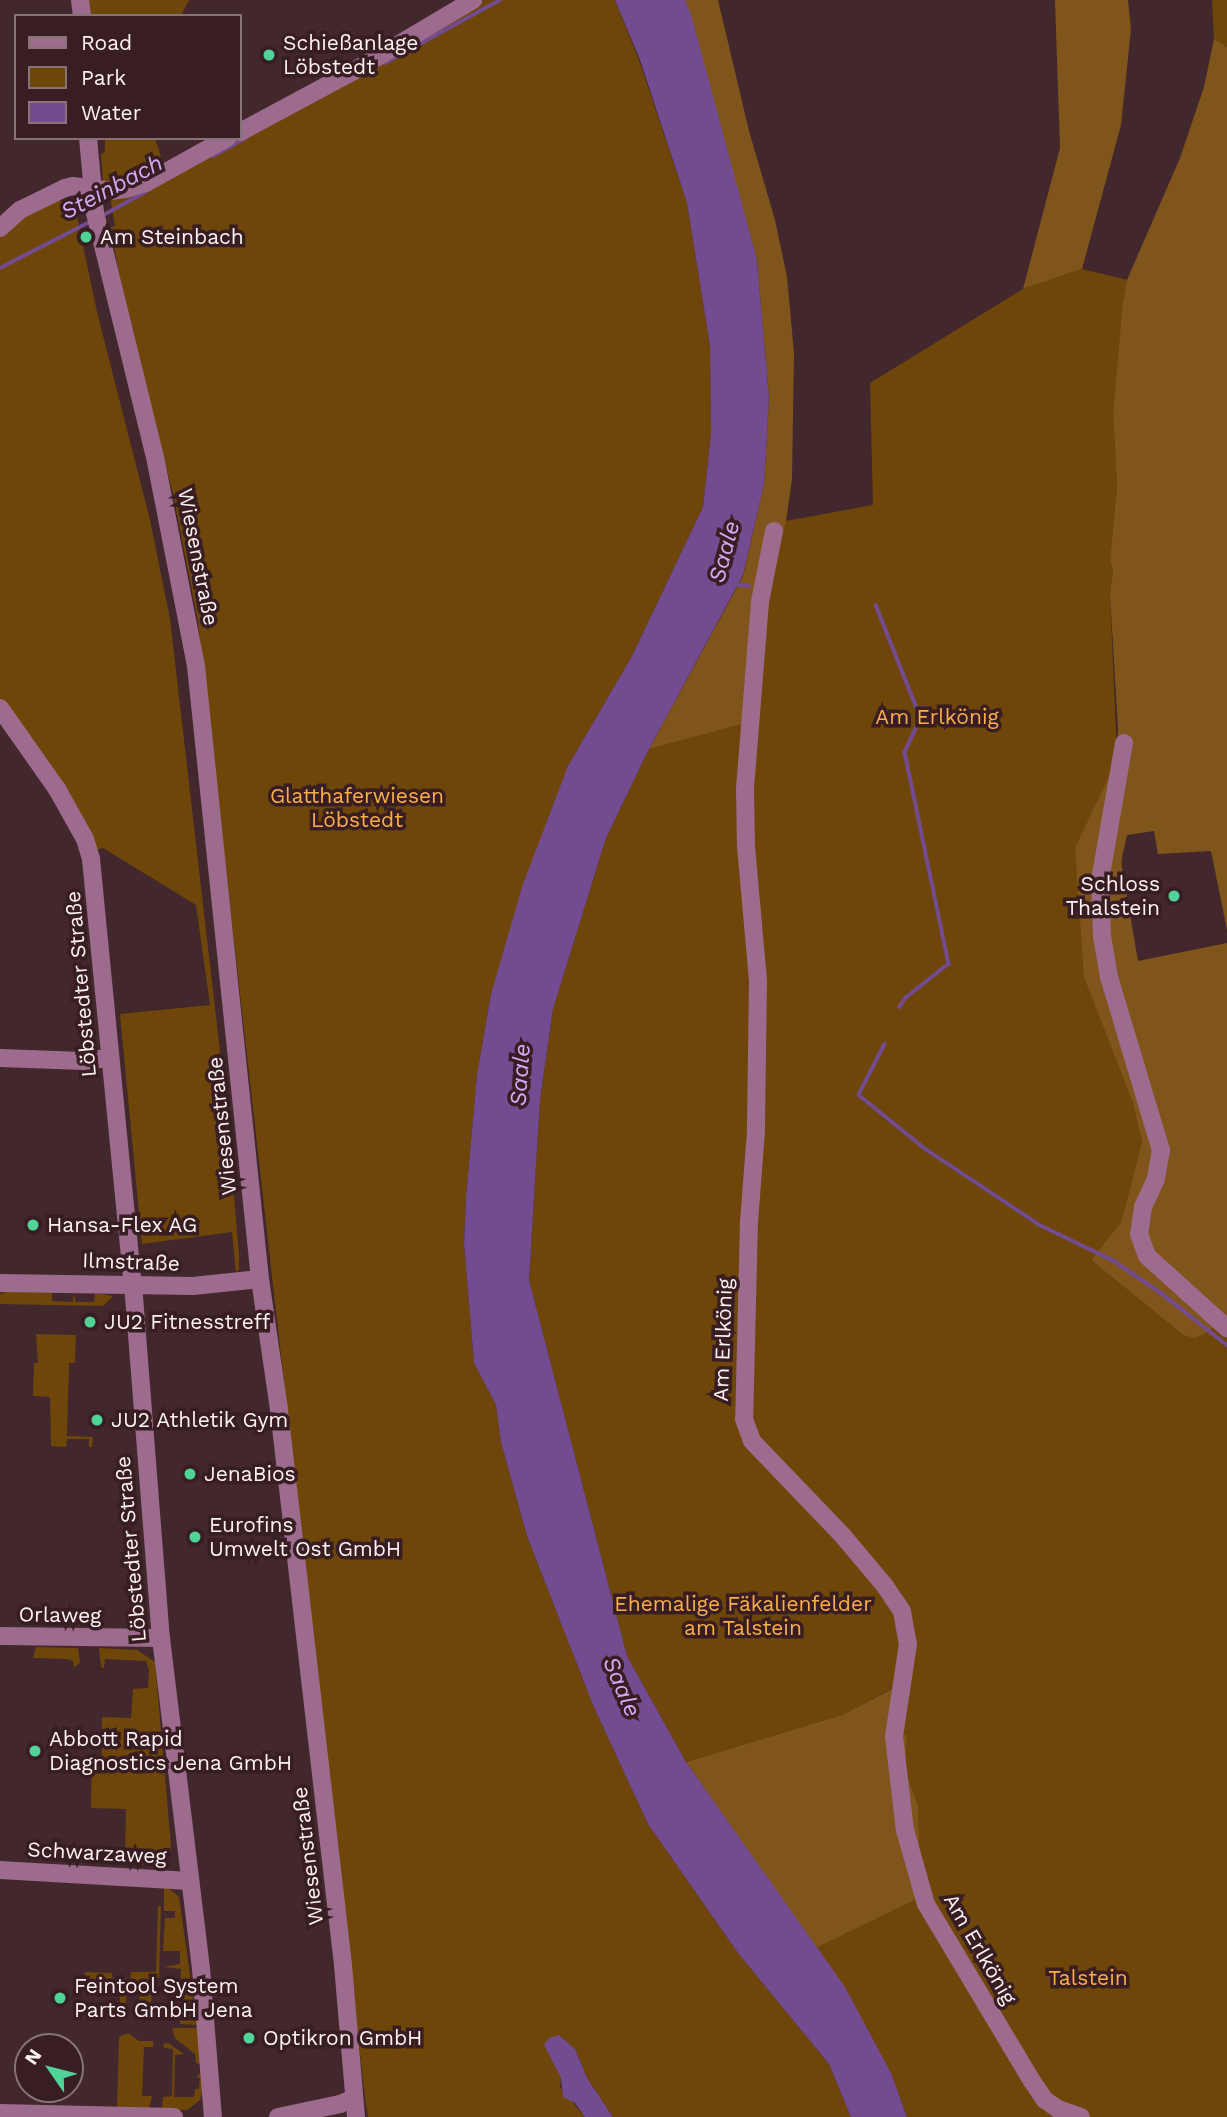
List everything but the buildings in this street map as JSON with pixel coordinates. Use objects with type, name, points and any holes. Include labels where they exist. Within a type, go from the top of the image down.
[{"type":"street","points":[[242,131],[354,71],[473,0]]},
{"type":"street","name":"Wiesenstraße","points":[[88,140],[90,187],[96,222],[156,461],[196,666],[260,1279],[279,1410],[343,1965],[356,2117]]},
{"type":"street","points":[[0,228],[20,210],[51,194],[73,186],[111,191],[146,183],[223,140]]},
{"type":"street","name":"Am Erlkönig","points":[[775,531],[760,602],[745,790],[746,846],[758,981],[756,1131],[749,1221],[744,1419],[752,1441],[843,1536],[886,1586],[902,1611],[908,1644],[896,1715],[895,1748],[905,1830],[926,1903],[1045,2100],[1058,2109],[1081,2117]]},
{"type":"street","name":"Löbstedter Straße","points":[[0,708],[45,772],[85,839],[91,859],[133,1284],[161,1638],[214,2117]]},
{"type":"street","points":[[1124,743],[1100,881],[1102,936],[1109,977],[1161,1150],[1156,1179],[1143,1207],[1139,1234],[1147,1256],[1227,1328]]},
{"type":"street","points":[[0,1058],[84,1061],[110,1058]]},
{"type":"street","name":"Ilmstraße","points":[[0,1283],[193,1286],[260,1279]]},
{"type":"street","name":"Orlaweg","points":[[0,1636],[161,1638]]},
{"type":"street","name":"Schwarzaweg","points":[[0,1870],[190,1881]]},
{"type":"street","points":[[278,2117],[340,2104],[354,2098]]},
{"type":"street","points":[[0,2113],[174,2117]]},
{"type":"green space","points":[[88,0],[189,0],[182,14],[90,14]]},
{"type":"green space","name":"Glatthaferwiesen Löbstedt","points":[[484,0],[615,0],[639,60],[687,203],[710,346],[711,433],[703,507],[632,656],[568,766],[491,994],[477,1075],[466,1197],[464,1243],[474,1363],[496,1405],[501,1442],[527,1536],[593,1705],[648,1824],[738,1953],[829,2064],[851,2117],[613,2117],[587,2078],[575,2049],[561,2078],[560,2087],[585,2117],[368,2117],[198,622],[174,498],[124,298],[110,227],[115,226],[110,197],[150,185],[235,140],[242,140],[242,136]]},
{"type":"green space","points":[[1212,0],[1227,0],[1227,47],[1214,39]]},
{"type":"green space","points":[[105,140],[156,140],[165,169],[108,185],[103,182],[101,155],[105,151]]},
{"type":"green space","points":[[54,199],[72,205],[76,212],[97,312],[150,520],[170,619],[226,1103],[239,1255],[239,1270],[236,1272],[232,1232],[142,1244],[120,1014],[210,1005],[196,905],[103,848],[96,850],[0,702],[0,236],[11,225]]},
{"type":"green space","points":[[1082,269],[1127,280],[1113,413],[1117,487],[1110,560],[1113,572],[1110,594],[1132,1100],[1142,1142],[1121,1222],[1091,1260],[1183,1335],[1217,1323],[1227,1332],[1227,2117],[907,2117],[891,2073],[816,1948],[921,1897],[918,1805],[905,1769],[907,1735],[888,1736],[893,1688],[842,1715],[686,1762],[627,1656],[529,1280],[540,1100],[553,1009],[606,838],[649,749],[756,719],[765,603],[783,526],[786,521],[873,505],[870,383],[1023,289]]},
{"type":"green space","points":[[10,1291],[52,1292],[52,1301],[73,1302],[73,1293],[76,1302],[94,1302],[95,1293],[113,1296],[103,1306],[0,1304],[0,1294]]},
{"type":"green space","points":[[36,1334],[76,1335],[75,1363],[69,1363],[67,1436],[93,1437],[92,1447],[89,1447],[89,1439],[67,1439],[66,1447],[51,1446],[50,1397],[33,1396],[34,1363],[38,1363]]},
{"type":"green space","points":[[36,1647],[78,1648],[80,1663],[74,1667],[73,1661],[66,1659],[33,1658]]},
{"type":"green space","points":[[99,1648],[137,1650],[155,1662],[171,1846],[169,1856],[156,1865],[90,1862],[90,1856],[125,1856],[126,1809],[91,1808],[92,1756],[102,1756],[102,1717],[131,1718],[133,1689],[148,1688],[149,1670],[146,1661],[105,1659],[104,1668],[101,1667]]},
{"type":"green space","points":[[164,1884],[179,1897],[197,2025],[180,2024],[181,1969],[164,1967],[180,1964],[180,1951],[163,1951],[165,1918],[175,1918],[175,1911],[164,1911]]},
{"type":"green space","points":[[158,1906],[161,1906],[159,1978],[152,1979],[151,2010],[143,2010],[139,2001],[141,1986],[130,1985],[131,1972],[156,1972]]},
{"type":"green space","points":[[85,1972],[112,1973],[112,1978],[128,1978],[125,2012],[120,2011],[120,1985],[85,1984]]},
{"type":"green space","points":[[172,2028],[197,2028],[203,2089],[200,2100],[187,2110],[162,2109],[163,2097],[172,2096],[173,2049],[164,2048],[163,2044],[168,2043],[184,2054],[175,2055],[174,2097],[194,2097],[195,2089],[199,2089],[200,2078],[196,2077],[200,2074],[200,2064],[196,2063],[195,2054],[175,2038]]},
{"type":"green space","points":[[128,2033],[139,2041],[153,2041],[153,2047],[144,2047],[142,2096],[152,2096],[149,2109],[117,2108],[119,2037]]},
{"type":"shaded area","points":[[685,0],[718,0],[749,131],[775,220],[787,277],[794,353],[792,479],[786,521],[765,603],[756,720],[649,749],[743,576],[764,484],[769,398],[757,260]]},
{"type":"shaded area","points":[[1055,0],[1128,0],[1131,29],[1121,125],[1082,269],[1023,289],[1060,148]]},
{"type":"shaded area","points":[[1214,39],[1227,47],[1227,930],[1211,851],[1158,854],[1154,831],[1127,835],[1121,862],[1138,961],[1227,943],[1227,1332],[1217,1323],[1209,1332],[1195,1338],[1183,1335],[1091,1260],[1121,1222],[1142,1142],[1132,1100],[1084,977],[1075,848],[1116,762],[1118,728],[1110,594],[1113,572],[1110,560],[1117,487],[1113,413],[1123,302],[1127,280],[1180,158],[1204,87]]},
{"type":"shaded area","points":[[894,1688],[889,1736],[907,1735],[905,1769],[918,1805],[921,1897],[816,1948],[686,1762],[842,1715]]},
{"type":"water","name":"Saale","points":[[615,0],[685,0],[691,14],[757,260],[769,398],[764,484],[743,575],[649,749],[606,838],[553,1009],[540,1100],[529,1280],[627,1656],[686,1762],[845,1987],[891,2073],[907,2117],[851,2117],[829,2064],[738,1953],[648,1824],[593,1705],[527,1536],[501,1442],[496,1405],[474,1363],[464,1243],[466,1197],[477,1075],[491,994],[523,884],[568,766],[632,656],[703,507],[711,433],[710,346],[687,203],[640,60]]},
{"type":"water","points":[[559,2035],[575,2049],[587,2078],[613,2117],[585,2117],[575,2103],[563,2097],[561,2078],[544,2045],[549,2038]]},
{"type":"waterway","name":"Steinbach","points":[[385,63],[500,0]]},
{"type":"waterway","name":"Steinbach","points":[[213,156],[246,138]]},
{"type":"waterway","name":"Steinbach","points":[[102,216],[147,191]]},
{"type":"waterway","name":"Steinbach","points":[[0,268],[92,221]]},
{"type":"waterway","name":"Saale","points":[[734,584],[749,586]]},
{"type":"waterway","points":[[876,605],[921,718],[905,752],[949,964],[906,998],[900,1007]]},
{"type":"waterway","points":[[885,1044],[859,1095],[927,1150],[1040,1225],[1114,1261],[1161,1293],[1227,1345]]},
{"type":"place","name":"Schießanlage Löbstedt","points":[[269,55]]},
{"type":"place","name":"Am Steinbach","points":[[86,237]]},
{"type":"place","name":"Schloss Thalstein","points":[[1174,896]]},
{"type":"place","name":"Hansa-Flex AG","points":[[33,1225]]},
{"type":"place","name":"JU2 Fitnesstreff","points":[[90,1322]]},
{"type":"place","name":"JU2 Athletik Gym","points":[[97,1420]]},
{"type":"place","name":"JenaBios","points":[[190,1474]]},
{"type":"place","name":"Eurofins Umwelt Ost GmbH","points":[[195,1537]]},
{"type":"place","name":"Abbott Rapid Diagnostics Jena GmbH","points":[[35,1751]]},
{"type":"place","name":"Feintool System Parts GmbH Jena","points":[[60,1998]]},
{"type":"place","name":"Optikron GmbH","points":[[249,2038]]},
{"type":"park label","name":"Ehemalige Fäkalienfelder am Talstein","points":[[743,1616]]},
{"type":"park label","name":"Talstein","points":[[1088,1978]]}]
